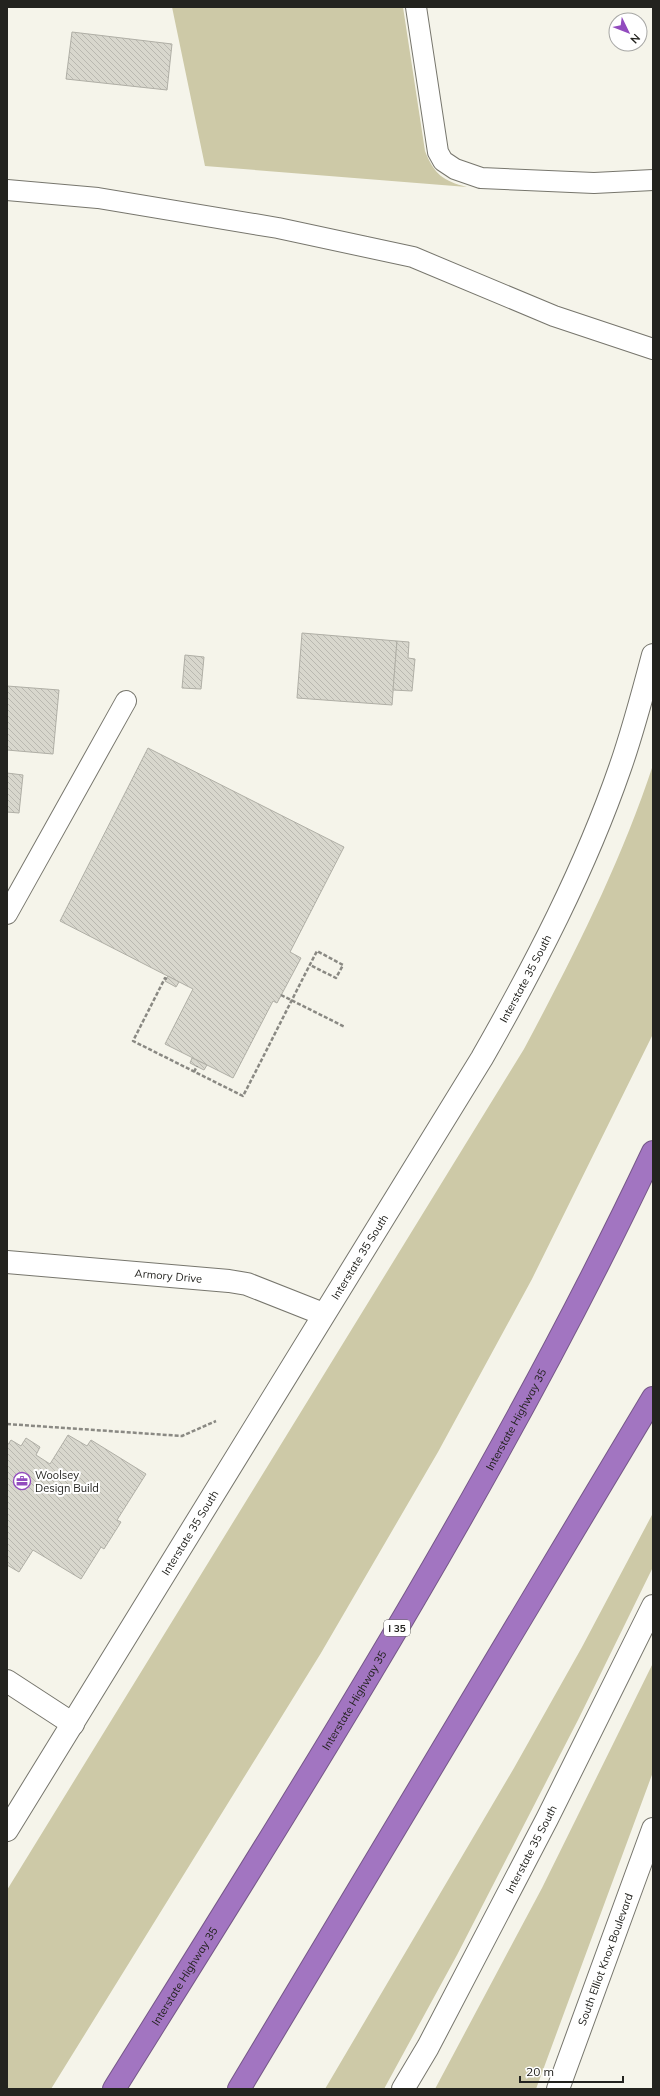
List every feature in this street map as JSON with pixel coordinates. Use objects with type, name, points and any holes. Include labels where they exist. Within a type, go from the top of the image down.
[{"type":"highway","name":"Interstate Highway 35","points":[[114,2089],[375,1666],[483,1480],[571,1319],[653,1152]]},
{"type":"highway","points":[[238,2089],[653,1398]]},
{"type":"main road","name":"Interstate 35 South","points":[[7,1830],[74,1724],[323,1314],[482,1058],[523,986],[594,834],[620,769],[640,708],[653,655]]},
{"type":"main road","name":"Armory Drive","points":[[7,1262],[218,1279],[247,1284],[323,1314]]},
{"type":"main road","name":"Interstate 35 South","points":[[403,2089],[428,2047],[547,1819],[653,1606]]},
{"type":"main road","points":[[7,1681],[74,1724]]},
{"type":"main road","name":"South Elliot Knox Boulevard","points":[[558,2089],[653,1829]]},
{"type":"lane","points":[[416,7],[438,152],[443,161],[455,169],[481,178],[594,183],[653,180]]},
{"type":"lane","points":[[7,190],[98,198],[278,228],[413,257],[554,316],[653,349]]},
{"type":"lane","points":[[7,914],[126,701]]},
{"type":"path","points":[[167,979],[165,978],[133,1041],[243,1096],[317,951],[342,964],[336,978],[310,965]]},
{"type":"path","points":[[282,995],[345,1027]]},
{"type":"path","points":[[194,1072],[197,1066]]},
{"type":"path","points":[[7,1424],[182,1436],[216,1421]]},
{"type":"shaded area","points":[[172,7],[403,7],[425,151],[428,159],[440,175],[452,182],[467,187],[205,166]]},
{"type":"shaded area","points":[[653,765],[653,1034],[532,1279],[438,1452],[321,1653],[51,2089],[7,2089],[7,1890],[524,1049],[578,945],[611,875]]},
{"type":"shaded area","points":[[653,1513],[653,1567],[578,1720],[457,1955],[384,2089],[325,2089],[514,1768],[582,1647]]},
{"type":"shaded area","points":[[653,1663],[653,1772],[536,2089],[435,2089],[542,1888]]},
{"type":"building","points":[[72,32],[172,44],[167,90],[66,79]]},
{"type":"building","points":[[302,633],[397,641],[392,705],[297,698]]},
{"type":"building","points":[[397,641],[409,642],[408,658],[415,659],[412,691],[393,690]]},
{"type":"building","points":[[185,655],[204,657],[201,689],[182,688]]},
{"type":"building","points":[[7,686],[59,690],[53,754],[7,750]]},
{"type":"building","points":[[148,748],[344,847],[290,952],[301,958],[277,1003],[273,1001],[233,1078],[165,1044],[193,989],[60,921]]},
{"type":"building","points":[[7,773],[23,775],[19,813],[7,812]]},
{"type":"building","points":[[168,976],[179,982],[176,987],[165,981]]},
{"type":"building","points":[[192,1058],[207,1065],[204,1070],[190,1063]]},
{"type":"building","points":[[68,1435],[87,1446],[91,1440],[146,1474],[117,1520],[121,1522],[104,1549],[101,1547],[81,1579],[33,1550],[19,1572],[7,1565],[7,1446],[11,1440],[21,1446],[26,1438],[40,1447],[36,1455],[50,1464]]},
{"type":"place","name":"Woolsey Design Build","points":[[22,1481]]}]
